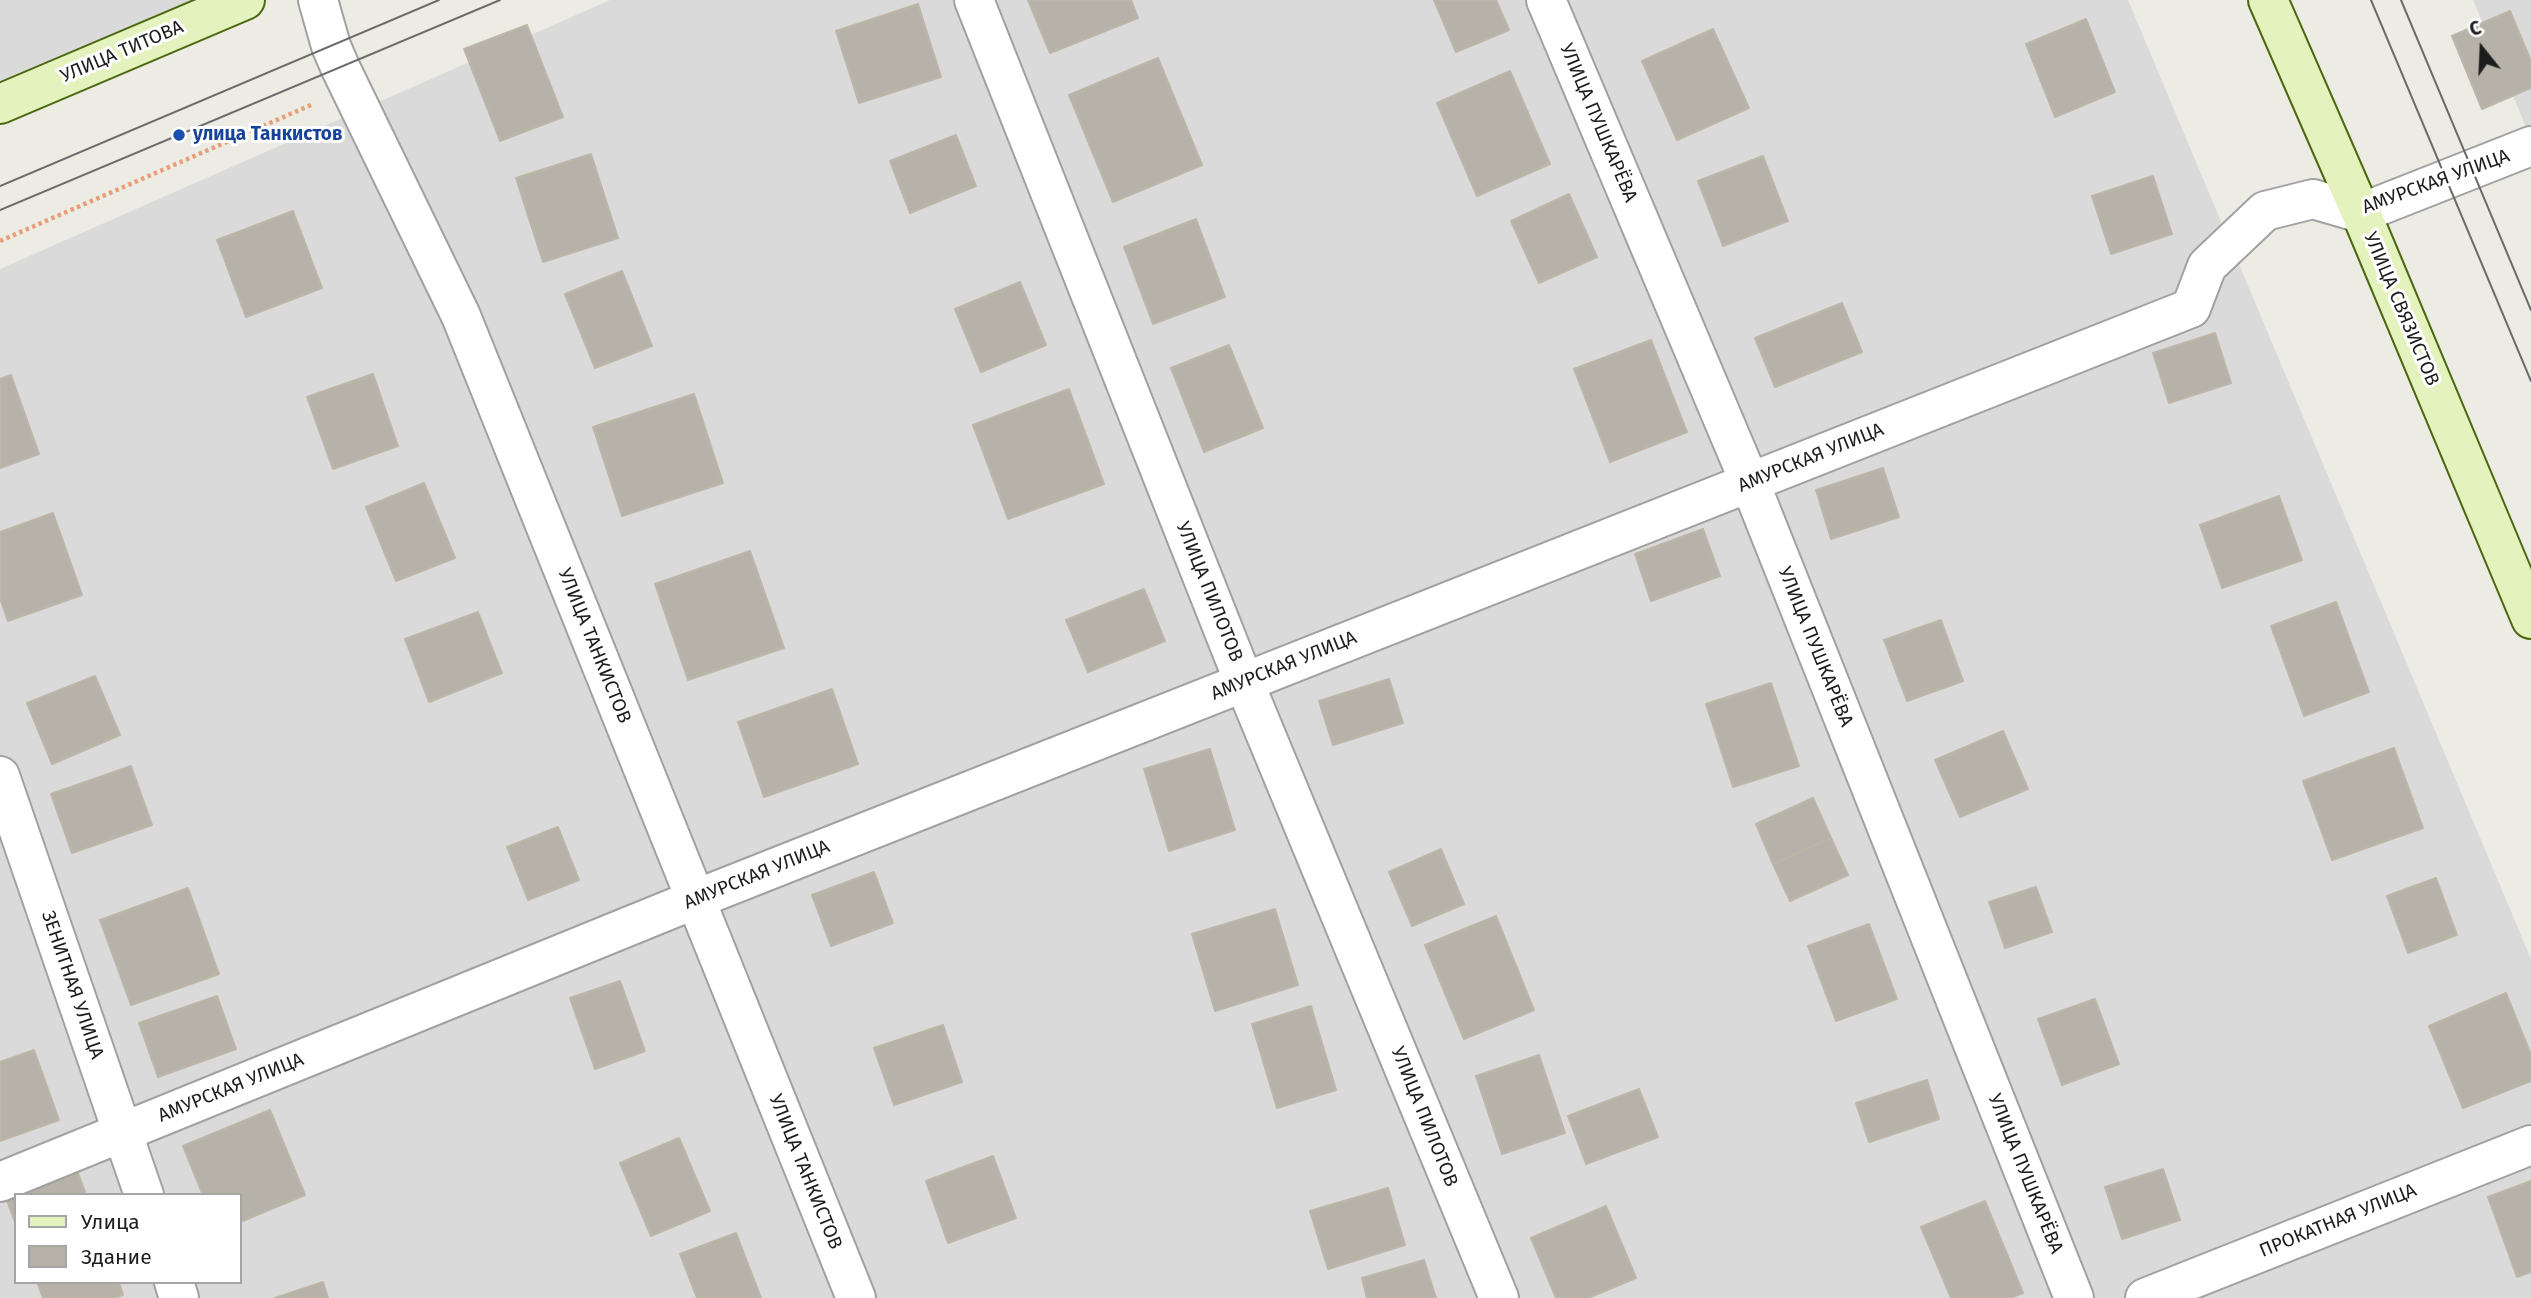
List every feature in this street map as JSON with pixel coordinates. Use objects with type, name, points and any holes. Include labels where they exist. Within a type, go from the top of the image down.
[{"type":"street","name":"УЛИЦА ТИТОВА","points":[[0,104],[244,0]]},
{"type":"street","name":"УЛИЦА ТАНКИСТОВ","points":[[318,0],[331,46],[350,88],[461,316],[856,1298]]},
{"type":"street","name":"УЛИЦА ПИЛОТОВ","points":[[974,0],[1244,682],[1499,1298]]},
{"type":"street","name":"УЛИЦА ПУШКАРЁВА","points":[[1546,0],[1750,483],[2074,1298]]},
{"type":"street","name":"УЛИЦА СВЯЗИСТОВ","points":[[2268,0],[2361,213],[2531,619]]},
{"type":"street","name":"АМУРСКАЯ УЛИЦА","points":[[0,1182],[696,899],[2192,308],[2207,266],[2265,211],[2313,199],[2361,213],[2531,146]]},
{"type":"street","name":"ЗЕНИТНАЯ УЛИЦА","points":[[0,776],[143,1193]]},
{"type":"street","name":"ПРОКАТНАЯ УЛИЦА","points":[[2145,1298],[2531,1145]]},
{"type":"path","points":[[0,241],[350,88]]},
{"type":"shaded area","points":[[0,0],[245,0],[0,104]]},
{"type":"shaded area","points":[[610,0],[2128,0],[2531,959],[2531,1298],[0,1298],[0,269]]},
{"type":"shaded area","points":[[2473,0],[2531,0],[2531,139]]},
{"type":"building","points":[[1028,0],[1131,0],[1138,18],[1050,53]]},
{"type":"building","points":[[1434,0],[1496,0],[1509,30],[1456,52]]},
{"type":"building","points":[[918,4],[941,77],[859,103],[836,31]]},
{"type":"building","points":[[2510,11],[2531,61],[2531,88],[2482,109],[2452,36]]},
{"type":"building","points":[[2086,19],[2115,92],[2055,117],[2026,44]]},
{"type":"building","points":[[527,25],[563,117],[500,141],[464,49]]},
{"type":"building","points":[[1713,29],[1749,108],[1677,140],[1642,61]]},
{"type":"building","points":[[1158,58],[1202,165],[1113,202],[1069,95]]},
{"type":"building","points":[[1510,71],[1550,164],[1477,196],[1437,103]]},
{"type":"building","points":[[956,135],[976,186],[910,213],[890,161]]},
{"type":"building","points":[[591,154],[618,238],[543,262],[516,178]]},
{"type":"building","points":[[1763,156],[1788,221],[1723,246],[1698,181]]},
{"type":"building","points":[[2153,176],[2172,234],[2111,254],[2092,196]]},
{"type":"building","points":[[1569,194],[1597,257],[1539,283],[1511,221]]},
{"type":"building","points":[[293,211],[322,288],[246,317],[217,240]]},
{"type":"building","points":[[1196,219],[1225,297],[1153,324],[1124,247]]},
{"type":"building","points":[[622,271],[652,346],[595,368],[565,294]]},
{"type":"building","points":[[1020,282],[1046,345],[981,372],[955,309]]},
{"type":"building","points":[[1842,303],[1862,352],[1775,387],[1755,338]]},
{"type":"building","points":[[2215,333],[2231,383],[2169,403],[2153,353]]},
{"type":"building","points":[[1651,340],[1687,432],[1610,462],[1574,369]]},
{"type":"building","points":[[1229,345],[1263,428],[1204,452],[1171,368]]},
{"type":"building","points":[[373,374],[398,446],[333,469],[307,397]]},
{"type":"building","points":[[11,375],[39,454],[0,468],[0,379]]},
{"type":"building","points":[[1069,389],[1104,484],[1008,519],[973,425]]},
{"type":"building","points":[[694,394],[723,483],[622,516],[593,427]]},
{"type":"building","points":[[1883,468],[1899,517],[1831,539],[1816,490]]},
{"type":"building","points":[[424,483],[455,558],[396,581],[366,507]]},
{"type":"building","points":[[2279,496],[2302,560],[2222,588],[2200,525]]},
{"type":"building","points":[[53,513],[82,595],[8,621],[0,598],[0,532]]},
{"type":"building","points":[[1703,529],[1720,576],[1651,601],[1635,554]]},
{"type":"building","points":[[750,551],[784,648],[688,680],[655,584]]},
{"type":"building","points":[[1144,589],[1165,641],[1088,672],[1066,620]]},
{"type":"building","points":[[2336,602],[2369,692],[2304,716],[2271,626]]},
{"type":"building","points":[[478,612],[502,673],[429,702],[405,639]]},
{"type":"building","points":[[1941,620],[1963,681],[1907,701],[1884,640]]},
{"type":"building","points":[[95,676],[120,735],[52,764],[27,703]]},
{"type":"building","points":[[1389,679],[1403,723],[1333,745],[1319,701]]},
{"type":"building","points":[[1771,683],[1799,766],[1733,787],[1706,704]]},
{"type":"building","points":[[832,689],[858,764],[764,797],[738,722]]},
{"type":"building","points":[[2003,731],[2028,789],[1960,817],[1935,760]]},
{"type":"building","points":[[2394,748],[2423,828],[2332,860],[2303,781]]},
{"type":"building","points":[[1210,749],[1235,830],[1169,851],[1144,769]]},
{"type":"building","points":[[131,766],[152,825],[72,853],[51,794]]},
{"type":"building","points":[[1813,798],[1831,838],[1773,864],[1756,824]]},
{"type":"building","points":[[558,827],[579,880],[528,900],[507,847]]},
{"type":"building","points":[[1831,838],[1848,875],[1790,901],[1773,864]]},
{"type":"building","points":[[1441,849],[1464,904],[1412,926],[1389,872]]},
{"type":"building","points":[[874,872],[893,923],[831,946],[812,895]]},
{"type":"building","points":[[2436,878],[2457,935],[2408,953],[2387,896]]},
{"type":"building","points":[[2036,887],[2052,932],[2005,948],[1989,902]]},
{"type":"building","points":[[188,888],[219,974],[131,1005],[100,920]]},
{"type":"building","points":[[1275,909],[1298,985],[1215,1011],[1192,934]]},
{"type":"building","points":[[1496,916],[1534,1010],[1464,1039],[1425,945]]},
{"type":"building","points":[[1869,924],[1897,999],[1836,1021],[1808,946]]},
{"type":"building","points":[[620,981],[645,1051],[595,1069],[570,998]]},
{"type":"building","points":[[2506,993],[2531,1055],[2531,1081],[2463,1108],[2429,1026]]},
{"type":"building","points":[[217,996],[236,1049],[158,1077],[139,1023]]},
{"type":"building","points":[[2095,999],[2119,1064],[2062,1085],[2038,1019]]},
{"type":"building","points":[[1311,1006],[1336,1090],[1277,1108],[1252,1024]]},
{"type":"building","points":[[943,1025],[962,1082],[894,1105],[874,1048]]},
{"type":"building","points":[[34,1050],[59,1120],[0,1141],[0,1062]]},
{"type":"building","points":[[1539,1055],[1565,1133],[1502,1154],[1476,1076]]},
{"type":"building","points":[[1927,1080],[1939,1119],[1869,1142],[1856,1103]]},
{"type":"building","points":[[1639,1089],[1658,1137],[1586,1164],[1568,1116]]},
{"type":"building","points":[[270,1110],[305,1195],[242,1221],[242,1193],[202,1193],[183,1146]]},
{"type":"building","points":[[679,1138],[710,1211],[651,1236],[620,1163]]},
{"type":"building","points":[[993,1156],[1016,1218],[948,1243],[926,1181]]},
{"type":"building","points":[[2163,1169],[2180,1220],[2122,1239],[2105,1187]]},
{"type":"building","points":[[77,1170],[85,1193],[19,1193]]},
{"type":"building","points":[[2531,1181],[2531,1272],[2517,1277],[2488,1197]]},
{"type":"building","points":[[1388,1188],[1405,1245],[1328,1269],[1310,1211]]},
{"type":"building","points":[[14,1195],[14,1220],[6,1198]]},
{"type":"building","points":[[1985,1201],[2023,1293],[2010,1298],[1951,1298],[1921,1227]]},
{"type":"building","points":[[1606,1206],[1636,1278],[1588,1298],[1556,1298],[1531,1238]]},
{"type":"building","points":[[736,1233],[761,1298],[697,1298],[680,1254]]},
{"type":"building","points":[[1424,1260],[1436,1298],[1367,1298],[1362,1278]]},
{"type":"building","points":[[323,1282],[328,1298],[275,1298]]},
{"type":"building","points":[[38,1284],[120,1284],[123,1295],[114,1298],[43,1298]]},
{"type":"tram line","points":[[0,186],[439,0]]},
{"type":"tram line","points":[[0,210],[500,0]]},
{"type":"tram line","points":[[2371,0],[2531,381]]},
{"type":"tram line","points":[[2401,0],[2531,310]]},
{"type":"place","name":"улица Танкистов","points":[[179,135]]}]
